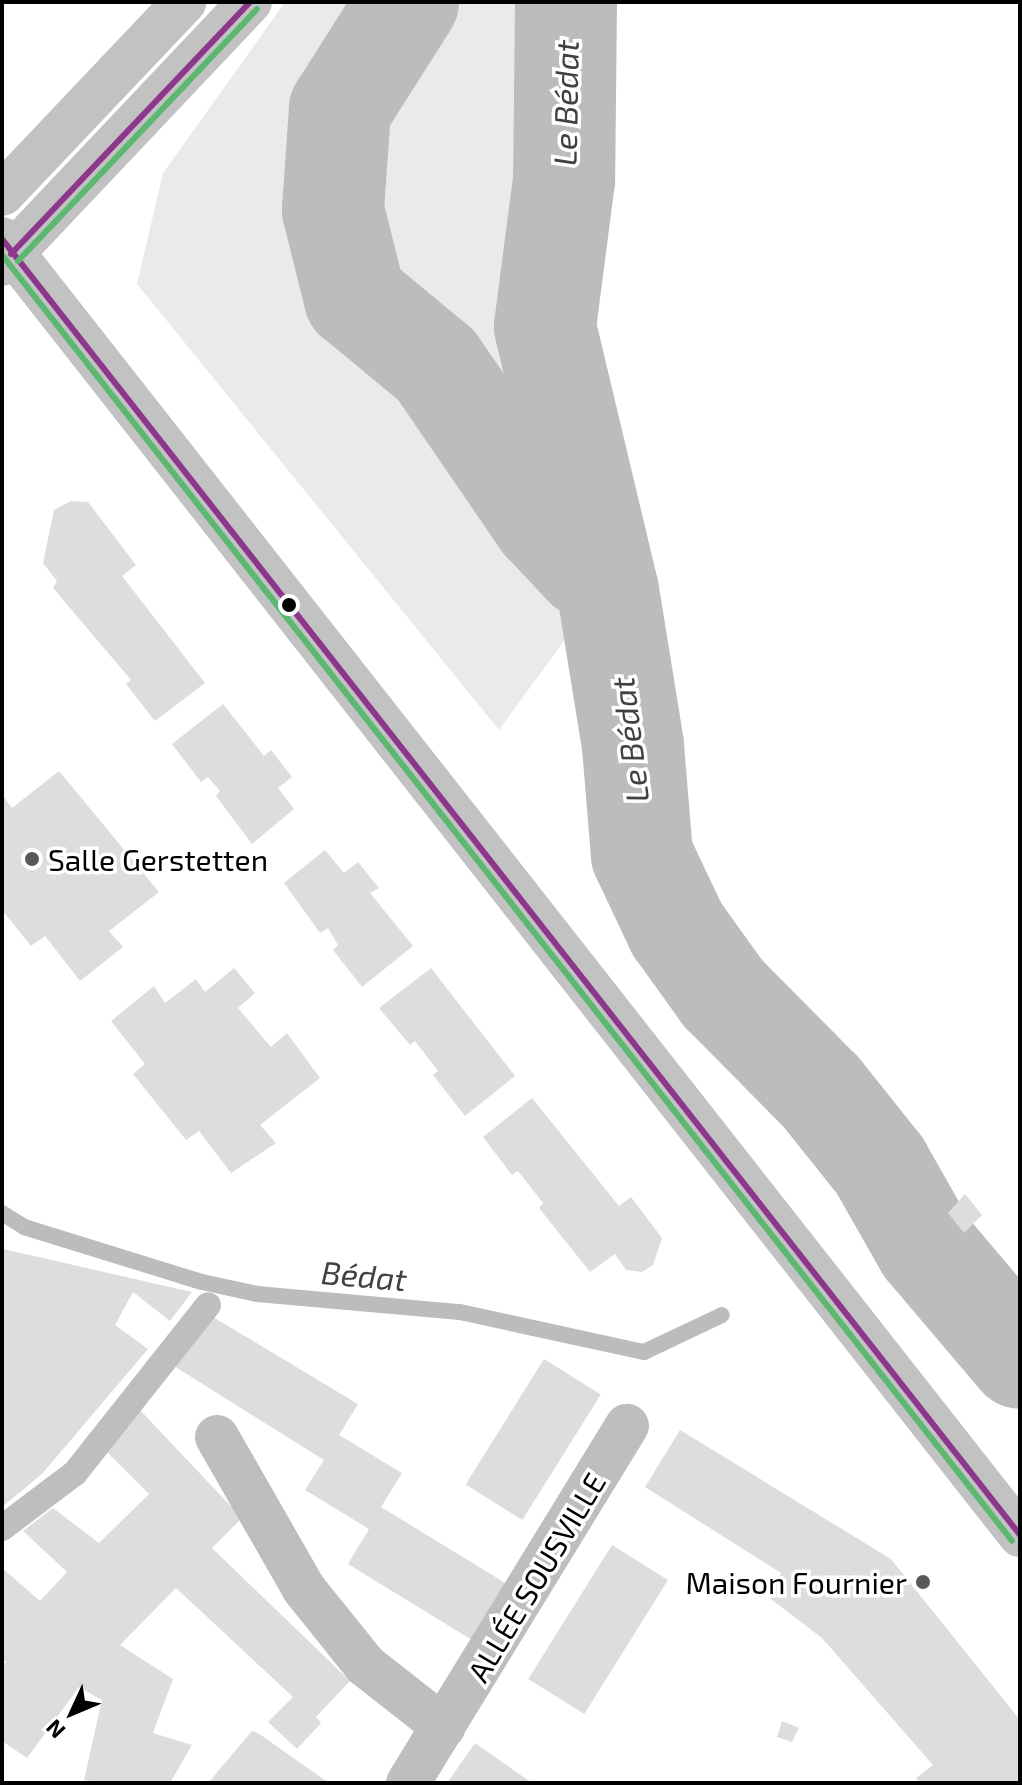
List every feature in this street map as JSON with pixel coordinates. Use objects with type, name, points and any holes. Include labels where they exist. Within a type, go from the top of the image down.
[{"type":"street","points":[[2,194],[184,2]]},
{"type":"street","points":[[250,2],[5,252],[1020,1535]]},
{"type":"street","name":"ALLÉE SOUSVILLE","points":[[408,1783],[627,1426]]},
{"type":"street","points":[[217,1437],[304,1589],[365,1665],[444,1727]]},
{"type":"lane","points":[[2,1528],[75,1473],[208,1305]]},
{"type":"shaded area","points":[[285,2],[532,2],[535,149],[554,450],[598,594],[499,730],[137,284],[163,173]]},
{"type":"building","points":[[71,501],[88,502],[136,565],[122,576],[205,683],[155,721],[126,684],[131,680],[53,588],[57,581],[43,563],[54,510]]},
{"type":"building","points":[[223,704],[264,756],[271,750],[292,777],[278,788],[294,809],[252,844],[216,796],[220,791],[208,777],[201,782],[172,744]]},
{"type":"building","points":[[59,771],[159,892],[109,931],[123,947],[80,981],[45,936],[31,946],[2,910],[2,794],[12,808]]},
{"type":"building","points":[[325,850],[344,873],[358,862],[379,888],[370,893],[413,946],[362,987],[333,950],[338,945],[328,928],[320,933],[284,883]]},
{"type":"building","points":[[234,968],[255,993],[238,1008],[271,1047],[287,1033],[320,1078],[260,1125],[276,1143],[231,1173],[199,1131],[186,1140],[133,1074],[145,1064],[111,1021],[154,986],[165,1003],[196,979],[205,992]]},
{"type":"building","points":[[431,968],[515,1076],[465,1116],[433,1075],[438,1071],[415,1041],[410,1045],[379,1008]]},
{"type":"building","points":[[532,1098],[619,1206],[631,1197],[662,1238],[653,1265],[642,1272],[626,1270],[615,1254],[590,1272],[539,1208],[543,1203],[518,1171],[512,1175],[483,1137]]},
{"type":"building","points":[[965,1194],[982,1215],[964,1233],[948,1213]]},
{"type":"building","points":[[3,1249],[192,1292],[170,1321],[133,1292],[115,1325],[148,1349],[42,1474],[2,1507]]},
{"type":"building","points":[[213,1317],[358,1404],[339,1435],[402,1473],[381,1507],[507,1584],[472,1640],[348,1564],[369,1529],[305,1490],[324,1460],[174,1366]]},
{"type":"building","points":[[544,1359],[601,1395],[522,1520],[466,1485]]},
{"type":"building","points":[[139,1409],[242,1518],[212,1548],[350,1681],[316,1717],[321,1723],[297,1749],[268,1722],[293,1697],[176,1588],[120,1645],[173,1679],[153,1733],[192,1745],[170,1783],[102,1783],[84,1780],[102,1700],[79,1687],[27,1758],[2,1741],[2,1663],[7,1663],[2,1659],[2,1568],[40,1601],[67,1572],[23,1531],[53,1508],[99,1543],[149,1494],[106,1451]]},
{"type":"building","points":[[680,1430],[891,1559],[1020,1720],[1020,1783],[920,1783],[916,1778],[933,1765],[822,1638],[767,1596],[781,1573],[645,1487]]},
{"type":"building","points":[[612,1545],[668,1580],[584,1714],[528,1679]]},
{"type":"building","points":[[782,1721],[799,1728],[792,1742],[777,1737]]},
{"type":"building","points":[[252,1731],[258,1733],[329,1783],[208,1783]]},
{"type":"building","points":[[475,1743],[532,1783],[447,1783]]},
{"type":"waterway","points":[[408,2],[340,109],[333,210],[355,298],[436,365],[543,521],[586,567]]},
{"type":"waterway","name":"Le Bédat","points":[[566,2],[564,180],[545,327],[608,591],[633,746],[642,855],[677,929],[723,993],[821,1092],[880,1166],[926,1247],[1020,1358]]},
{"type":"waterway","name":"Bédat","points":[[2,1213],[24,1227],[202,1282],[257,1294],[460,1312],[644,1352],[722,1315]]},
{"type":"transit line","points":[[11,254],[250,2]]},
{"type":"transit line","points":[[18,261],[257,9]]},
{"type":"transit line","points":[[2,239],[1020,1535]]},
{"type":"transit line","points":[[2,255],[1012,1541]]},
{"type":"place","name":"Salle Gerstetten","points":[[32,859]]},
{"type":"place","name":"Maison Fournier","points":[[923,1582]]}]
